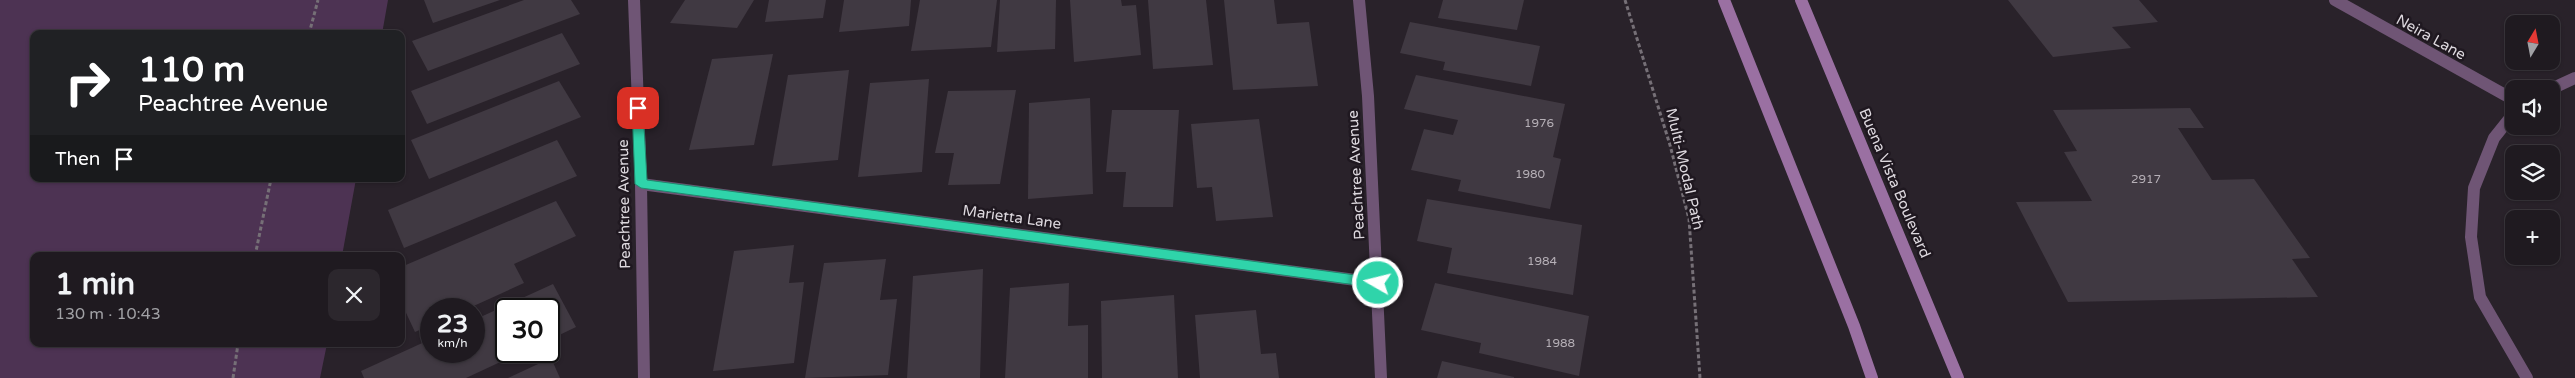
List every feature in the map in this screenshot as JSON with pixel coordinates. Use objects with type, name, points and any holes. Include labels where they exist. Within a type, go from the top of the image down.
[{"type":"main road","points":[[1724,0],[1854,326],[1872,378]]},
{"type":"main road","name":"Buena Vista Boulevard","points":[[1801,0],[1958,378]]},
{"type":"street","name":"Peachtree Avenue","points":[[634,0],[641,184],[644,378]]},
{"type":"street","name":"Peachtree Avenue","points":[[1359,0],[1368,96],[1381,378]]},
{"type":"street","name":"Neira Lane","points":[[2335,0],[2505,95]]},
{"type":"street","points":[[2560,85],[2575,78]]},
{"type":"street","points":[[2505,124],[2494,138],[2474,188],[2471,237],[2480,297],[2527,378]]},
{"type":"street","name":"Marietta Lane","points":[[641,184],[1378,283]]},
{"type":"path","points":[[310,30],[318,0]]},
{"type":"path","name":"Multi-Modal Path","points":[[1625,0],[1670,145],[1688,219],[1700,378]]},
{"type":"path","points":[[256,252],[270,182]]},
{"type":"path","points":[[233,378],[238,347]]},
{"type":"shaded area","points":[[0,0],[388,0],[383,30],[30,30],[30,182],[355,182],[343,252],[30,252],[30,347],[326,347],[320,378],[0,378]]},
{"type":"building","points":[[424,0],[500,0],[433,23]]},
{"type":"building","points":[[524,0],[571,0],[580,14],[428,71],[412,41]]},
{"type":"building","points":[[685,0],[754,0],[737,28],[670,23]]},
{"type":"building","points":[[769,0],[826,0],[823,18],[765,22]]},
{"type":"building","points":[[844,0],[911,0],[909,26],[839,32]]},
{"type":"building","points":[[920,0],[997,0],[991,47],[911,51]]},
{"type":"building","points":[[1000,0],[1056,0],[1055,49],[997,52]]},
{"type":"building","points":[[1070,0],[1121,0],[1122,6],[1136,5],[1141,55],[1074,62]]},
{"type":"building","points":[[1148,0],[1206,0],[1213,65],[1153,69]]},
{"type":"building","points":[[1224,0],[1274,0],[1277,24],[1309,22],[1318,86],[1233,90]]},
{"type":"building","points":[[1443,0],[1524,0],[1517,30],[1438,18]]},
{"type":"building","points":[[2008,0],[2139,0],[2158,22],[2112,27],[2131,48],[2053,57]]},
{"type":"building","points":[[1410,22],[1540,46],[1531,86],[1443,70],[1445,62],[1400,53]]},
{"type":"building","points":[[562,33],[580,64],[427,124],[411,91]]},
{"type":"building","points":[[773,54],[754,145],[689,150],[712,59]]},
{"type":"building","points":[[849,70],[838,160],[772,166],[788,75]]},
{"type":"building","points":[[1416,75],[1565,104],[1553,157],[1561,159],[1550,209],[1458,191],[1461,180],[1411,170],[1424,129],[1453,135],[1458,120],[1404,109]]},
{"type":"building","points":[[929,79],[922,172],[858,177],[870,83]]},
{"type":"building","points":[[559,81],[581,117],[429,179],[411,140]]},
{"type":"building","points":[[1016,90],[1000,184],[948,185],[954,153],[935,153],[948,91]]},
{"type":"building","points":[[1090,98],[1093,194],[1028,199],[1029,103]]},
{"type":"building","points":[[2190,108],[2204,128],[2178,128],[2212,180],[2254,179],[2310,258],[2292,259],[2318,297],[2068,302],[2016,202],[2092,201],[2064,152],[2077,151],[2053,110]]},
{"type":"building","points":[[1112,110],[1179,110],[1173,207],[1123,207],[1126,172],[1106,172]]},
{"type":"building","points":[[1259,119],[1273,217],[1216,221],[1212,187],[1197,188],[1191,124]]},
{"type":"building","points":[[557,140],[577,176],[404,248],[388,210]]},
{"type":"building","points":[[1427,199],[1582,225],[1573,295],[1447,273],[1452,248],[1417,241]]},
{"type":"building","points":[[556,201],[576,236],[514,264],[524,283],[485,301],[485,298],[420,298],[420,330],[415,332],[405,311],[405,265]]},
{"type":"building","points":[[794,245],[789,283],[804,282],[794,363],[713,371],[734,251]]},
{"type":"building","points":[[886,259],[880,300],[897,299],[888,375],[805,378],[824,263]]},
{"type":"building","points":[[983,269],[980,378],[907,378],[913,276]]},
{"type":"building","points":[[1069,283],[1068,326],[1088,325],[1088,378],[1005,378],[1010,288]]},
{"type":"building","points":[[1435,283],[1589,316],[1579,376],[1479,353],[1481,343],[1421,330]]},
{"type":"building","points":[[553,284],[576,327],[560,335],[560,298],[522,298]]},
{"type":"building","points":[[1174,295],[1178,378],[1102,378],[1101,301]]},
{"type":"building","points":[[495,310],[495,363],[498,363],[466,378],[364,378],[361,371],[420,344],[420,363],[485,363],[485,315]]},
{"type":"building","points":[[1256,310],[1261,354],[1276,353],[1279,378],[1200,378],[1195,315]]},
{"type":"building","points":[[1442,361],[1514,377],[1514,378],[1437,378]]},
{"type":"building","points":[[540,363],[553,363],[560,378],[508,378]]},
{"type":"route","points":[[638,108],[641,184],[1378,283]]}]
